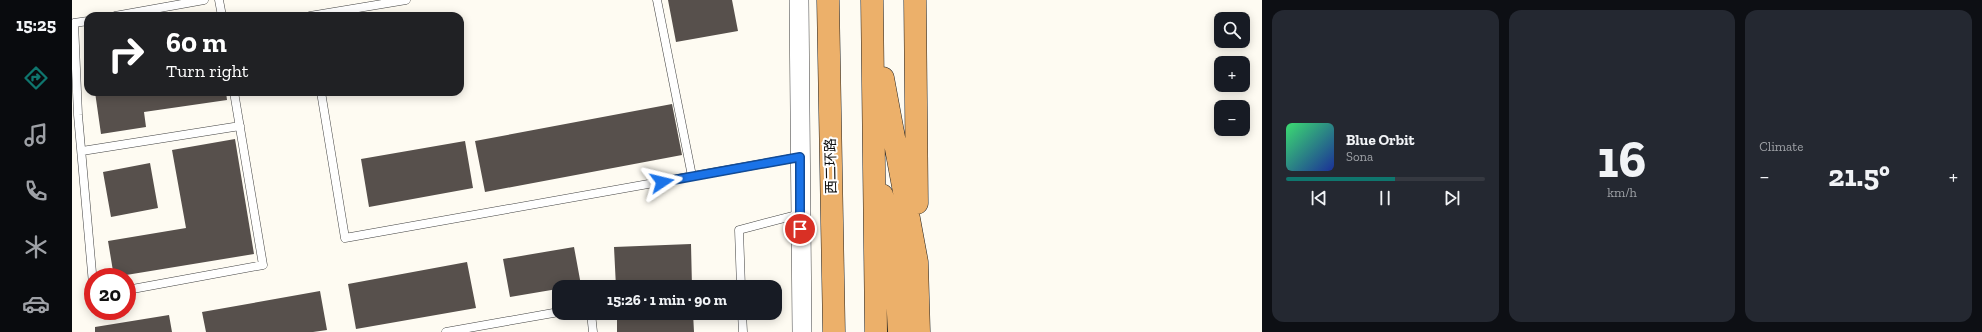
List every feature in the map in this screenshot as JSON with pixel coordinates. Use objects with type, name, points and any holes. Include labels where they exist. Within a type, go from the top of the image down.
[{"type":"highway","name":"西二环路","points":[[828,0],[834,332]]},
{"type":"highway","points":[[872,0],[876,332]]},
{"type":"highway","points":[[915,0],[919,332]]},
{"type":"highway","points":[[873,22],[917,262]]},
{"type":"highway","points":[[874,165],[894,238],[899,332]]},
{"type":"street","points":[[799,0],[802,332]]},
{"type":"lane","points":[[137,12],[204,0]]},
{"type":"lane","points":[[219,0],[221,12]]},
{"type":"lane","points":[[334,12],[406,0]]},
{"type":"lane","points":[[657,0],[692,176]]},
{"type":"lane","points":[[84,22],[74,23],[75,115],[82,151],[92,268]]},
{"type":"lane","points":[[136,288],[263,265],[235,96]]},
{"type":"lane","points":[[322,96],[345,238],[800,157]]},
{"type":"lane","points":[[82,151],[240,126]]},
{"type":"lane","points":[[742,280],[739,230],[800,214]]},
{"type":"lane","points":[[446,332],[552,313]]},
{"type":"lane","points":[[592,320],[593,332]]},
{"type":"lane","points":[[742,320],[743,332]]},
{"type":"building","points":[[668,0],[732,0],[738,31],[676,42]]},
{"type":"building","points":[[96,96],[226,96],[227,100],[144,112],[146,127],[101,134]]},
{"type":"building","points":[[672,104],[682,155],[485,192],[475,141]]},
{"type":"building","points":[[235,139],[254,254],[136,273],[136,268],[112,268],[108,241],[186,228],[172,150]]},
{"type":"building","points":[[465,141],[473,188],[369,207],[361,159]]},
{"type":"building","points":[[150,163],[158,208],[111,217],[103,172]]},
{"type":"building","points":[[691,244],[692,280],[616,280],[614,247]]},
{"type":"building","points":[[574,247],[580,280],[552,280],[552,290],[510,297],[503,259]]},
{"type":"building","points":[[467,262],[476,308],[356,329],[348,284]]},
{"type":"building","points":[[320,291],[327,330],[313,332],[206,332],[202,312]]},
{"type":"building","points":[[169,315],[172,332],[95,332],[95,327]]},
{"type":"building","points":[[617,320],[693,320],[694,332],[617,332]]},
{"type":"route","points":[[662,182],[800,157],[800,229]]}]
